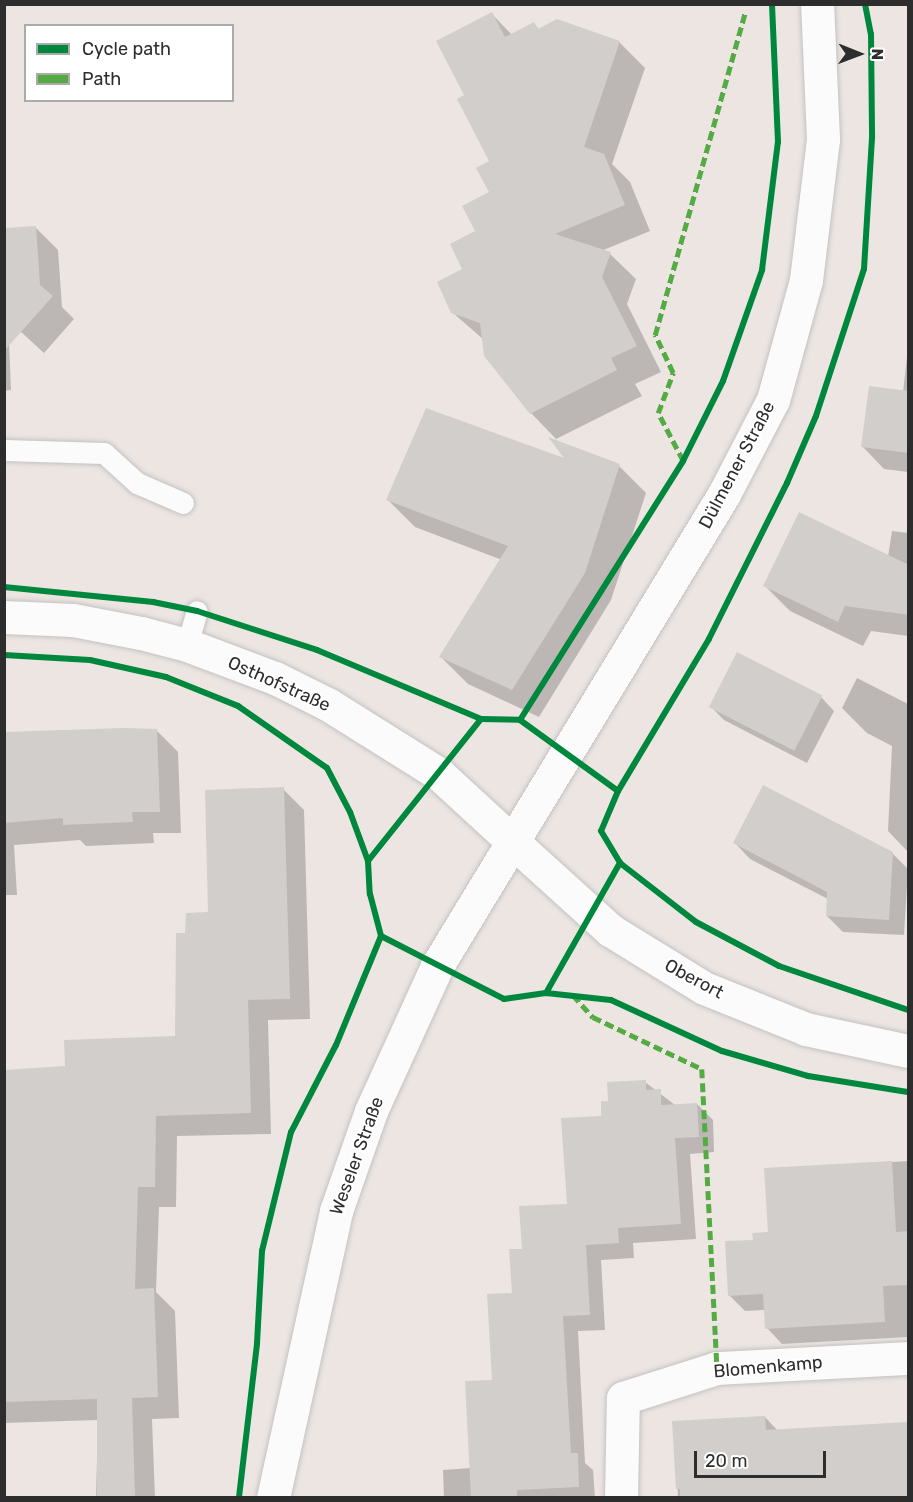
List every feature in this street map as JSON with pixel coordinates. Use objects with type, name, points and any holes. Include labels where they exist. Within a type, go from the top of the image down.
[{"type":"main road","name":"Dülmener Straße","points":[[513,842],[724,494],[773,400],[806,280],[823,139],[817,4]]},
{"type":"main road","name":"Osthofstraße","points":[[4,617],[73,620],[187,645],[275,678],[329,705],[439,774],[513,842]]},
{"type":"main road","name":"Oberort","points":[[513,842],[610,930],[704,988],[806,1029],[909,1051]]},
{"type":"main road","name":"Weseler Straße","points":[[273,1497],[317,1284],[336,1211],[371,1112],[437,966],[513,842]]},
{"type":"main road","name":"Blomenkamp","points":[[621,1497],[623,1398],[717,1368],[909,1358]]},
{"type":"lane","points":[[4,450],[104,453],[137,483],[183,503]]},
{"type":"lane","points":[[187,645],[198,611]]},
{"type":"building","points":[[492,12],[505,37],[534,22],[538,29],[557,19],[620,41],[584,147],[604,154],[625,205],[555,234],[611,252],[602,277],[637,346],[611,358],[617,370],[530,414],[484,356],[480,323],[451,313],[437,282],[462,269],[450,244],[475,231],[462,206],[489,192],[476,168],[489,161],[457,99],[464,95],[436,41]]},
{"type":"building","points":[[36,226],[40,285],[53,296],[4,351],[4,228]]},
{"type":"building","points":[[869,386],[909,391],[909,453],[861,447]]},
{"type":"building","points":[[426,408],[564,458],[548,437],[620,464],[585,573],[512,690],[439,657],[508,546],[386,500]]},
{"type":"building","points":[[799,512],[909,565],[909,615],[845,606],[838,622],[763,586]]},
{"type":"building","points":[[737,652],[823,696],[794,751],[709,707]]},
{"type":"building","points":[[157,729],[160,812],[132,812],[133,822],[63,825],[63,818],[4,823],[4,732]]},
{"type":"building","points":[[763,785],[893,852],[889,920],[826,916],[827,892],[733,843]]},
{"type":"building","points":[[284,787],[290,999],[248,1000],[251,1113],[156,1116],[155,1187],[138,1187],[135,1289],[154,1288],[158,1397],[132,1398],[135,1497],[97,1497],[97,1399],[4,1402],[4,1070],[65,1066],[64,1040],[175,1036],[176,933],[185,933],[186,913],[208,912],[205,790]]},
{"type":"building","points":[[646,1080],[646,1090],[661,1089],[661,1105],[697,1103],[699,1137],[675,1138],[681,1224],[618,1228],[619,1243],[586,1245],[590,1315],[563,1316],[571,1453],[578,1453],[579,1487],[517,1490],[517,1497],[471,1497],[465,1381],[492,1380],[487,1294],[512,1293],[509,1249],[522,1249],[519,1206],[567,1204],[561,1118],[601,1116],[601,1101],[608,1101],[607,1082]]},
{"type":"building","points":[[892,1161],[896,1232],[909,1231],[909,1285],[883,1286],[885,1322],[765,1329],[763,1294],[728,1296],[725,1241],[753,1240],[752,1233],[768,1232],[764,1168]]},
{"type":"building","points":[[765,1416],[766,1430],[909,1422],[909,1497],[680,1497],[680,1489],[676,1489],[672,1421]]},
{"type":"marked path","points":[[683,461],[658,413],[673,373],[655,335],[746,10]]},
{"type":"marked path","points":[[573,995],[593,1017],[702,1069],[717,1368]]},
{"type":"cycle path","points":[[520,720],[683,461],[723,381],[762,270],[778,142],[772,4]]},
{"type":"cycle path","points":[[865,4],[871,34],[872,138],[864,269],[816,416],[787,483],[709,639],[618,791],[601,831],[620,863],[696,922],[779,966],[908,1010]]},
{"type":"cycle path","points":[[4,587],[153,602],[197,611],[317,650],[481,719],[520,720],[618,791]]},
{"type":"cycle path","points":[[4,655],[90,660],[166,677],[238,706],[327,768],[350,812],[368,861],[370,894],[381,936],[336,1045],[291,1132],[262,1251],[257,1344],[239,1498]]},
{"type":"cycle path","points":[[368,861],[481,719]]},
{"type":"cycle path","points":[[546,993],[620,863]]},
{"type":"cycle path","points":[[381,936],[504,999],[546,993],[611,1000],[722,1051],[808,1076],[908,1092]]}]
